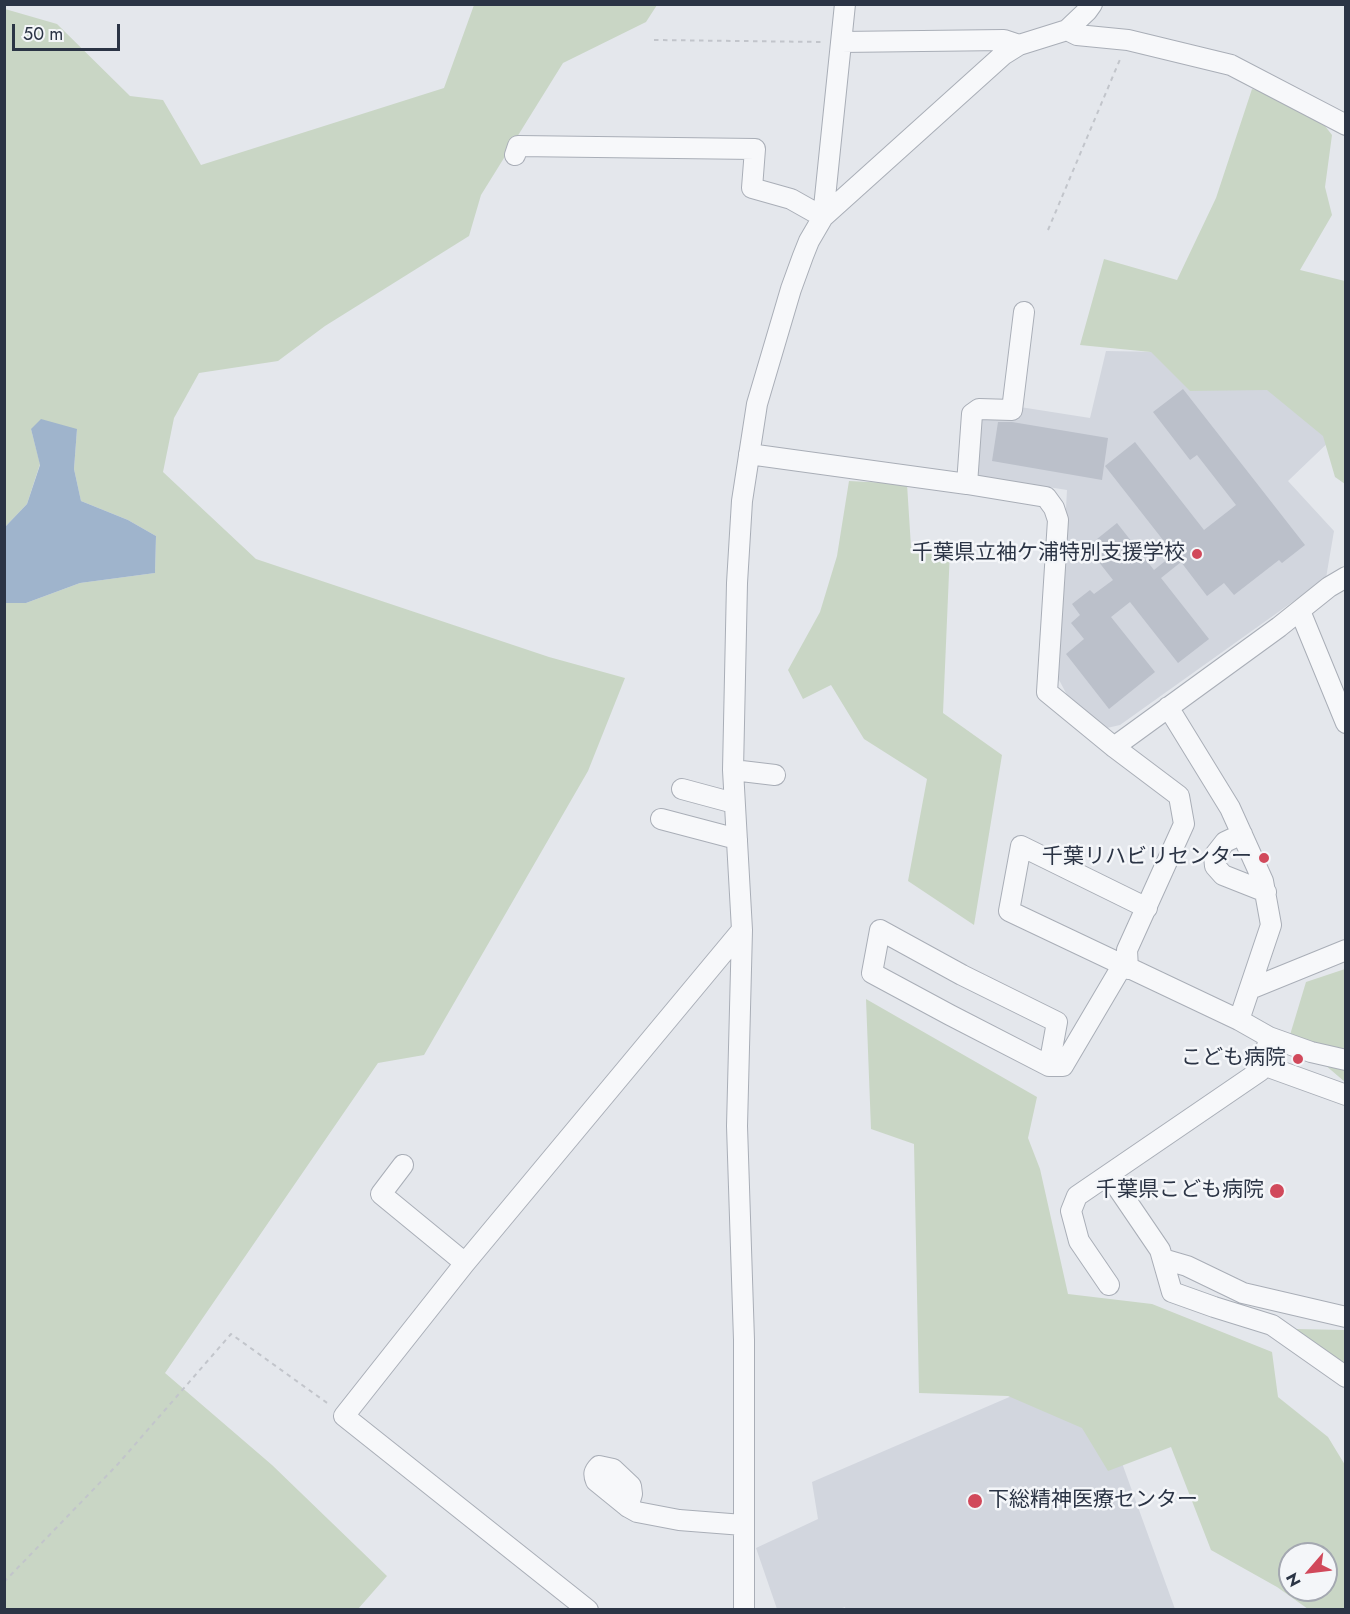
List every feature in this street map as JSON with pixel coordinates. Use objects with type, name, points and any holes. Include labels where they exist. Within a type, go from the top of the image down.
[{"type":"street","points":[[823,217],[844,4]]},
{"type":"street","points":[[744,1610],[744,1340],[737,1126],[742,930],[733,770],[737,583],[742,501],[757,404],[791,289],[809,241],[823,217],[1003,55],[1019,45],[1066,30],[1092,4]]},
{"type":"street","points":[[1066,30],[1077,35],[1128,40],[1231,65],[1346,125]]},
{"type":"street","points":[[841,42],[1004,40],[1019,45]]},
{"type":"street","points":[[515,155],[518,146],[755,149],[752,188],[791,199],[823,217]]},
{"type":"street","points":[[967,484],[972,414],[979,409],[1012,410],[1024,312]]},
{"type":"street","points":[[748,454],[1046,497],[1054,508],[1058,520],[1047,692],[1179,796],[1184,824],[1127,950],[1125,967],[1063,1066],[1049,1066],[872,973],[880,930],[962,975],[1057,1022],[1049,1066]]},
{"type":"street","points":[[1114,747],[1300,611],[1329,587],[1346,577]]},
{"type":"street","points":[[1300,611],[1346,723]]},
{"type":"street","points":[[1168,707],[1230,808],[1266,892],[1271,925],[1239,1020]]},
{"type":"street","points":[[733,770],[775,775]]},
{"type":"street","points":[[682,789],[734,803]]},
{"type":"street","points":[[661,819],[737,840]]},
{"type":"street","points":[[1242,834],[1225,842],[1214,856],[1215,866],[1223,875],[1266,892]]},
{"type":"street","points":[[1147,908],[1021,846],[1009,911],[1239,1020],[1269,1037],[1311,1053],[1346,1060]]},
{"type":"street","points":[[588,1610],[344,1416],[465,1263],[742,930]]},
{"type":"street","points":[[1250,988],[1346,950]]},
{"type":"street","points":[[1109,1285],[1079,1241],[1071,1211],[1077,1196],[1260,1071],[1269,1037]]},
{"type":"street","points":[[1263,1065],[1346,1095]]},
{"type":"street","points":[[403,1166],[381,1194],[465,1263]]},
{"type":"street","points":[[1109,1174],[1160,1250],[1172,1292],[1272,1325],[1346,1377]]},
{"type":"street","points":[[1163,1259],[1187,1266],[1244,1293],[1346,1317]]},
{"type":"street","points":[[628,1507],[637,1512],[679,1520],[743,1525]]},
{"type":"path","points":[[654,40],[841,42]]},
{"type":"path","points":[[1048,230],[1128,40]]},
{"type":"path","points":[[4,1582],[118,1464],[231,1334],[344,1416]]},
{"type":"shaded area","name":"千葉県立袖ケ浦特別支援学校","points":[[1106,351],[1160,352],[1289,392],[1337,434],[1288,481],[1334,531],[1326,578],[1120,725],[1107,728],[1067,695],[1057,676],[1067,490],[972,475],[978,415],[1020,407],[1090,418]]},
{"type":"shaded area","name":"下総精神医療センター","points":[[1086,1364],[1175,1609],[846,1610],[845,1607],[836,1610],[777,1609],[756,1548],[818,1519],[812,1482]]},
{"type":"green space","points":[[474,5],[657,5],[646,22],[563,63],[481,195],[469,236],[325,326],[278,361],[199,373],[174,418],[163,472],[256,559],[549,657],[625,678],[588,771],[424,1055],[378,1063],[165,1373],[272,1465],[387,1576],[358,1609],[5,1609],[5,603],[26,603],[80,583],[155,573],[156,536],[128,520],[81,501],[74,469],[77,429],[31,429],[40,464],[27,504],[5,527],[5,9],[57,24],[130,96],[163,100],[201,165],[444,88]]},
{"type":"green space","points":[[1252,89],[1305,100],[1332,135],[1325,187],[1332,215],[1300,270],[1345,281],[1345,484],[1335,477],[1323,436],[1267,390],[1190,391],[1151,352],[1080,345],[1104,259],[1177,280],[1216,198]]},
{"type":"green space","points":[[849,481],[907,484],[911,547],[950,550],[943,713],[1002,755],[974,925],[908,881],[927,779],[864,739],[831,685],[803,699],[788,670],[820,612],[837,556]]},
{"type":"green space","points":[[1345,969],[1345,1082],[1290,1035],[1306,982]]},
{"type":"green space","points":[[866,999],[1037,1097],[1028,1138],[1040,1169],[1068,1294],[1152,1304],[1272,1352],[1278,1397],[1328,1437],[1345,1465],[1345,1609],[1308,1609],[1298,1602],[1338,1602],[1338,1542],[1278,1542],[1278,1588],[1211,1550],[1171,1447],[1108,1471],[1082,1428],[1008,1396],[919,1393],[914,1144],[871,1129]]},
{"type":"green space","points":[[1295,1329],[1345,1330],[1345,1370]]},
{"type":"water","points":[[41,419],[77,429],[74,469],[81,501],[128,520],[156,536],[155,573],[80,583],[26,603],[5,603],[5,527],[27,504],[40,465],[31,429]]},
{"type":"building","points":[[1183,389],[1305,545],[1282,563],[1279,560],[1234,595],[1224,583],[1207,596],[1181,562],[1161,578],[1209,639],[1178,663],[1130,602],[1111,617],[1155,672],[1109,709],[1066,654],[1084,639],[1071,623],[1080,615],[1072,604],[1090,590],[1094,594],[1113,580],[1087,547],[1117,523],[1154,570],[1174,554],[1105,466],[1135,442],[1204,530],[1236,505],[1197,455],[1190,460],[1153,412]]},
{"type":"building","points":[[998,422],[1012,422],[1108,438],[1102,480],[992,461]]},
{"type":"place","name":"千葉県立袖ケ浦特別支援学校","points":[[1197,554]]},
{"type":"place","name":"千葉リハビリセンター","points":[[1264,858]]},
{"type":"place","name":"こども病院","points":[[1298,1059]]},
{"type":"place","name":"千葉県こども病院","points":[[1277,1191]]},
{"type":"place","name":"下総精神医療センター","points":[[975,1501]]}]
